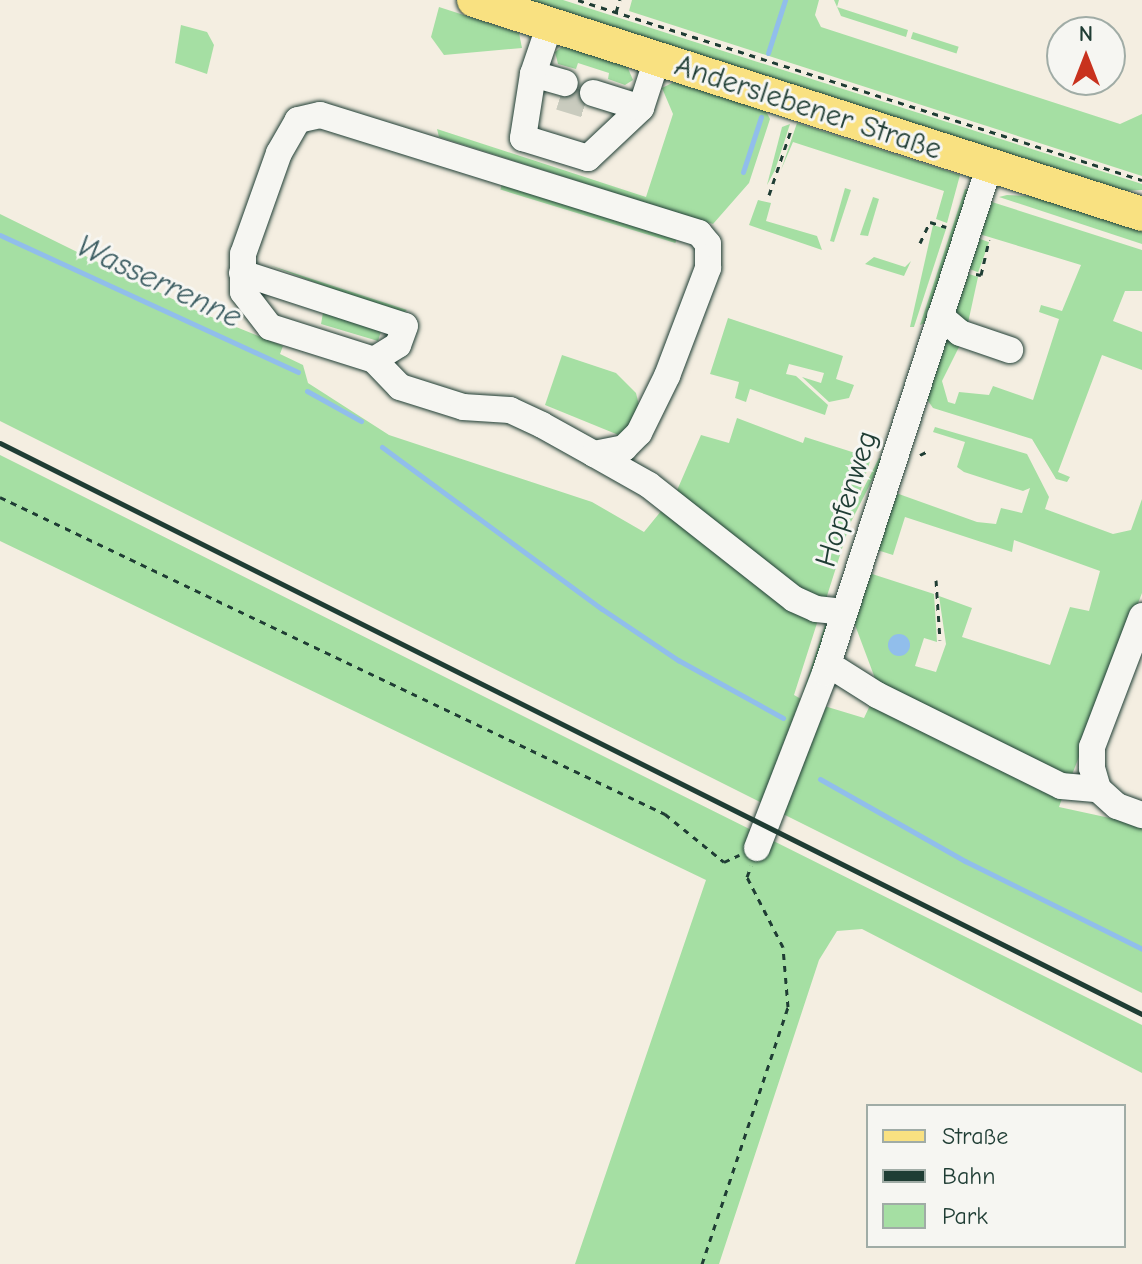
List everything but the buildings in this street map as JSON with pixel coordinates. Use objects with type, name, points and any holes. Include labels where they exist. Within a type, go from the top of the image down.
[{"type":"main road","name":"Anderslebener Straße","points":[[474,0],[1142,214]]},
{"type":"street","points":[[550,24],[532,81],[523,138],[588,158],[635,114],[657,59]]},
{"type":"street","points":[[532,81],[562,90]]},
{"type":"street","points":[[591,100],[635,114]]},
{"type":"street","points":[[594,454],[624,448],[639,433],[690,324],[708,268],[708,244],[684,224],[308,115],[298,120],[279,153],[243,254],[243,292],[270,327],[374,360],[400,387],[463,407],[510,410],[649,485],[794,599],[816,609],[844,612]]},
{"type":"street","name":"Hopfenweg","points":[[757,848],[828,664],[989,167]]},
{"type":"street","points":[[242,273],[405,326],[398,345],[374,360]]},
{"type":"street","points":[[940,316],[960,333],[1010,350]]},
{"type":"street","points":[[639,433],[649,485]]},
{"type":"street","points":[[1098,789],[1092,747],[1142,616]]},
{"type":"street","points":[[828,664],[889,701],[1061,786],[1098,789],[1117,806],[1142,815]]},
{"type":"path","points":[[578,0],[1142,180]]},
{"type":"path","points":[[616,12],[620,0]]},
{"type":"path","points":[[769,195],[795,119]]},
{"type":"path","points":[[920,243],[930,222],[950,228]]},
{"type":"path","points":[[917,464],[922,451],[926,452]]},
{"type":"path","points":[[0,497],[665,814],[724,862],[757,848]]},
{"type":"path","points":[[936,580],[940,640]]},
{"type":"path","points":[[702,1264],[788,1007],[783,947],[747,877],[757,848]]},
{"type":"green space","points":[[516,0],[563,0],[1142,184],[1142,190],[1123,191]]},
{"type":"green space","points":[[632,0],[819,0],[815,15],[821,27],[1120,124],[1142,114],[1142,176],[629,11]]},
{"type":"green space","points":[[439,7],[519,33],[522,48],[444,55],[431,37]]},
{"type":"green space","points":[[837,7],[908,30],[906,37],[841,16]]},
{"type":"green space","points":[[181,25],[207,32],[214,45],[207,74],[175,63]]},
{"type":"green space","points":[[913,32],[959,47],[956,53],[911,39]]},
{"type":"green space","points":[[563,46],[627,66],[633,80],[625,85],[608,79],[609,73],[578,63],[576,69],[558,64],[555,52]]},
{"type":"green space","points":[[674,82],[766,111],[770,119],[749,183],[713,224],[439,137],[437,129],[646,197],[673,114],[662,88]]},
{"type":"green space","points":[[797,123],[960,175],[947,223],[936,219],[944,191],[793,142],[781,170]]},
{"type":"green space","points":[[790,124],[775,170],[767,185],[782,127]]},
{"type":"green space","points":[[503,181],[678,235],[675,243],[500,190]]},
{"type":"green space","points":[[845,188],[851,190],[834,242],[830,241]]},
{"type":"green space","points":[[965,189],[970,190],[927,322],[920,325]]},
{"type":"green space","points":[[1030,196],[1142,230],[1142,244],[999,197]]},
{"type":"green space","points":[[873,197],[879,199],[868,236],[860,235]]},
{"type":"green space","points":[[758,200],[771,203],[766,221],[817,236],[822,250],[749,225]]},
{"type":"green space","points":[[992,202],[1142,250],[1142,291],[1125,291],[1113,321],[1142,332],[1142,370],[1102,355],[1058,472],[1070,477],[1067,482],[1056,479],[1032,439],[933,408],[926,398],[942,339],[952,338],[962,341],[942,381],[948,402],[955,404],[959,392],[989,395],[993,386],[1033,400],[1059,319],[1039,312],[1041,305],[1062,311],[1081,265],[976,233]]},
{"type":"green space","points":[[0,214],[199,312],[283,346],[280,354],[303,365],[308,383],[389,435],[592,502],[644,532],[666,505],[818,620],[794,695],[801,699],[825,625],[829,627],[766,805],[0,421]]},
{"type":"green space","points":[[933,225],[946,229],[914,327],[910,327]]},
{"type":"green space","points":[[975,237],[989,242],[978,272],[964,267]]},
{"type":"green space","points":[[874,257],[905,267],[911,261],[904,276],[865,264]]},
{"type":"green space","points":[[269,265],[407,310],[401,315]]},
{"type":"green space","points":[[963,272],[978,277],[968,323],[950,313]]},
{"type":"green space","points":[[323,313],[383,325],[378,341],[321,324]]},
{"type":"green space","points":[[728,318],[843,356],[836,379],[854,385],[849,398],[829,402],[802,377],[821,383],[824,373],[789,364],[786,374],[796,376],[828,405],[825,415],[750,389],[746,402],[735,398],[739,382],[710,374]]},
{"type":"green space","points":[[562,355],[616,373],[636,393],[640,409],[621,436],[545,405]]},
{"type":"green space","points":[[737,418],[803,443],[805,437],[871,458],[826,599],[799,589],[675,495],[701,435],[729,443]]},
{"type":"green space","points":[[935,427],[1027,454],[1049,497],[1045,509],[1113,534],[1131,530],[1142,499],[1142,593],[1070,780],[876,681],[852,617],[866,572],[934,594],[937,642],[924,638],[915,666],[936,672],[946,644],[939,596],[972,608],[962,637],[1050,665],[1070,607],[1089,611],[1100,571],[1014,540],[1012,552],[905,517],[893,555],[874,549],[896,493],[977,522],[996,524],[1001,508],[1022,513],[1030,488],[1023,491],[964,472],[957,467],[965,442],[933,432]]},
{"type":"green space","points":[[0,455],[1142,1025],[1142,1073],[862,929],[837,931],[819,960],[719,1264],[575,1264],[706,880],[0,541]]},
{"type":"green space","points":[[879,458],[883,460],[815,592],[812,590]]},
{"type":"green space","points":[[873,699],[1064,793],[1059,807],[1142,825],[1142,993],[783,814],[821,705],[864,718]]},
{"type":"water","points":[[899,634],[907,637],[910,645],[907,653],[899,656],[891,653],[888,645],[891,637]]},
{"type":"waterway","points":[[768,53],[785,0]]},
{"type":"waterway","points":[[743,172],[761,117]]},
{"type":"waterway","name":"Wasserrenne","points":[[0,235],[298,372]]},
{"type":"waterway","name":"Wasserrenne","points":[[307,391],[361,421]]},
{"type":"waterway","points":[[382,447],[602,609],[678,660],[783,718]]},
{"type":"waterway","points":[[820,779],[965,861],[1142,949]]},
{"type":"tunnel","points":[[560,97],[589,106]]},
{"type":"railway","points":[[0,443],[1142,1014]]}]
